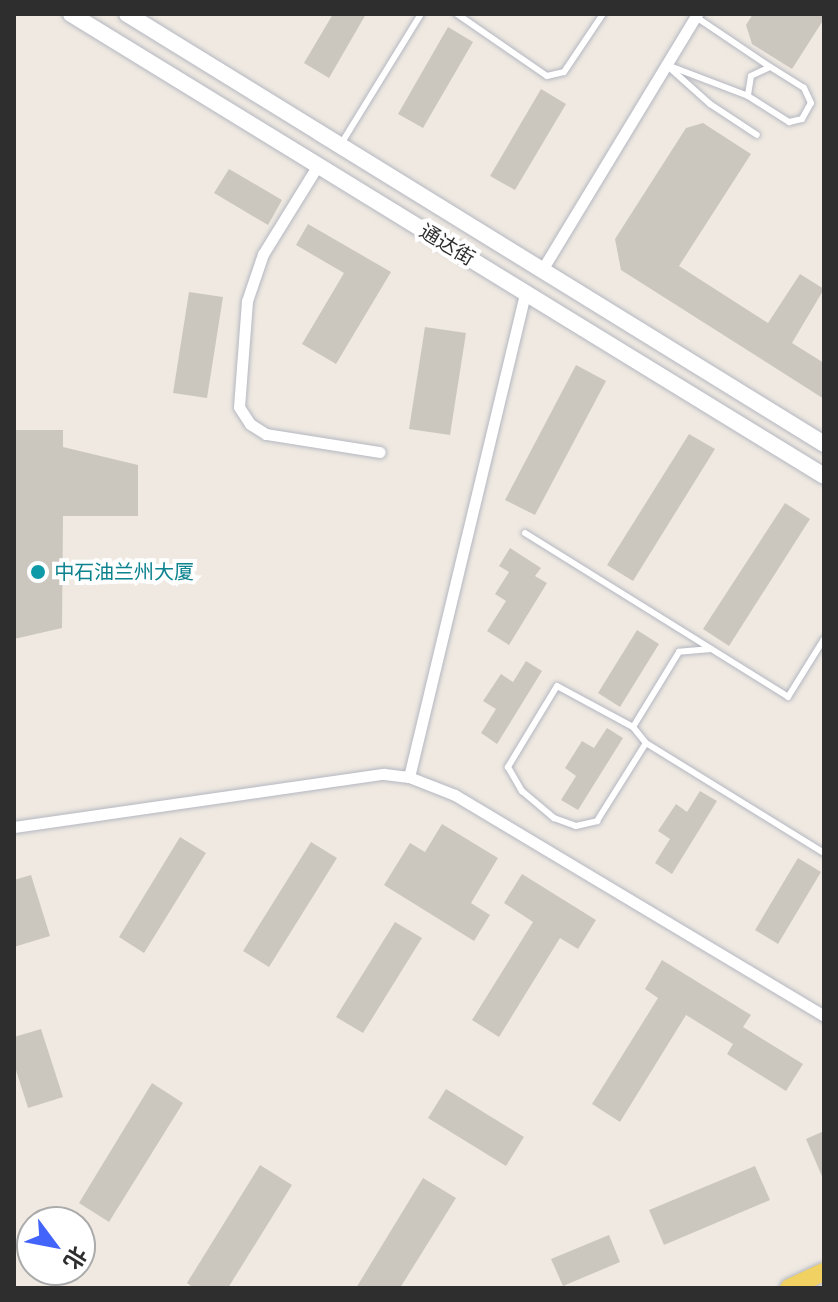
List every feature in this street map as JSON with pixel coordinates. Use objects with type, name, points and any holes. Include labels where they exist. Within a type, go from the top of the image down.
[{"type":"main road","name":"通达街","points":[[71,14],[824,476]]},
{"type":"main road","name":"通达街","points":[[127,14],[824,444]]},
{"type":"main road","points":[[789,1288],[824,1272]]},
{"type":"street","points":[[542,270],[696,15]]},
{"type":"street","points":[[318,165],[263,254],[247,301],[239,407],[250,424],[266,434],[380,452]]},
{"type":"street","points":[[409,777],[525,293]]},
{"type":"street","points":[[14,827],[384,774],[409,777],[455,795],[824,1016]]},
{"type":"lane","points":[[340,146],[421,14]]},
{"type":"lane","points":[[457,14],[547,76],[564,72],[603,14]]},
{"type":"lane","points":[[667,65],[748,96],[789,122],[807,114],[808,92],[696,15]]},
{"type":"lane","points":[[667,65],[710,104],[757,135]]},
{"type":"lane","points":[[748,96],[751,76],[770,67]]},
{"type":"lane","points":[[525,533],[788,697],[824,639]]},
{"type":"lane","points":[[633,727],[679,652],[711,649]]},
{"type":"lane","points":[[646,743],[597,821],[576,826],[554,818],[522,791],[508,767],[557,686],[633,727],[646,743],[824,853]]},
{"type":"building","points":[[333,14],[366,14],[329,78],[304,63]]},
{"type":"building","points":[[753,14],[824,14],[824,19],[792,69],[752,44],[746,25]]},
{"type":"building","points":[[448,27],[473,42],[423,128],[398,114]]},
{"type":"building","points":[[541,89],[566,104],[515,190],[490,176]]},
{"type":"building","points":[[703,123],[751,154],[679,266],[768,323],[800,274],[824,289],[792,343],[824,363],[824,399],[621,270],[615,239],[686,128]]},
{"type":"building","points":[[229,169],[282,200],[268,225],[214,193]]},
{"type":"building","points":[[308,224],[391,272],[336,364],[302,344],[344,273],[296,245]]},
{"type":"building","points":[[189,292],[223,297],[207,398],[173,393]]},
{"type":"building","points":[[425,327],[466,333],[450,435],[409,429]]},
{"type":"building","points":[[576,365],[606,381],[535,515],[505,500]]},
{"type":"building","name":"中石油兰州大厦","points":[[14,430],[63,430],[63,447],[138,465],[138,516],[63,516],[62,628],[14,639]]},
{"type":"building","points":[[689,434],[715,449],[633,581],[607,565]]},
{"type":"building","points":[[785,503],[810,519],[729,646],[703,629]]},
{"type":"building","points":[[510,548],[541,568],[535,576],[547,583],[509,645],[487,631],[506,601],[495,594],[509,572],[499,566]]},
{"type":"building","points":[[637,630],[659,644],[620,707],[598,693]]},
{"type":"building","points":[[526,661],[542,671],[497,744],[481,733],[496,709],[483,701],[501,674],[513,682]]},
{"type":"building","points":[[607,728],[623,738],[578,810],[561,800],[576,776],[565,768],[582,741],[594,748]]},
{"type":"building","points":[[700,791],[717,801],[672,874],[655,863],[670,839],[658,831],[676,804],[687,812]]},
{"type":"building","points":[[442,824],[498,858],[471,903],[490,915],[474,941],[384,885],[410,843],[425,852]]},
{"type":"building","points":[[180,837],[206,853],[144,953],[119,937]]},
{"type":"building","points":[[311,842],[337,858],[269,967],[243,951]]},
{"type":"building","points":[[798,858],[821,872],[778,944],[755,930]]},
{"type":"building","points":[[522,874],[596,920],[578,949],[560,938],[499,1037],[472,1020],[533,922],[504,903]]},
{"type":"building","points":[[31,875],[50,936],[14,947],[14,880]]},
{"type":"building","points":[[395,922],[422,938],[363,1033],[336,1017]]},
{"type":"building","points":[[662,960],[751,1015],[743,1027],[803,1064],[786,1091],[727,1054],[733,1044],[686,1015],[620,1122],[592,1104],[658,998],[645,989]]},
{"type":"building","points":[[41,1029],[63,1097],[28,1108],[14,1064],[14,1037]]},
{"type":"building","points":[[152,1083],[183,1103],[109,1222],[96,1214],[96,1206],[79,1203]]},
{"type":"building","points":[[446,1089],[524,1137],[506,1166],[428,1118]]},
{"type":"building","points":[[824,1131],[824,1181],[806,1139]]},
{"type":"building","points":[[260,1165],[292,1185],[228,1288],[194,1288],[187,1283]]},
{"type":"building","points":[[755,1166],[770,1200],[664,1245],[649,1210]]},
{"type":"building","points":[[423,1178],[456,1198],[400,1288],[356,1288]]},
{"type":"building","points":[[609,1235],[620,1262],[563,1286],[551,1259]]},
{"type":"place","name":"中石油兰州大厦","points":[[38,572]]}]
